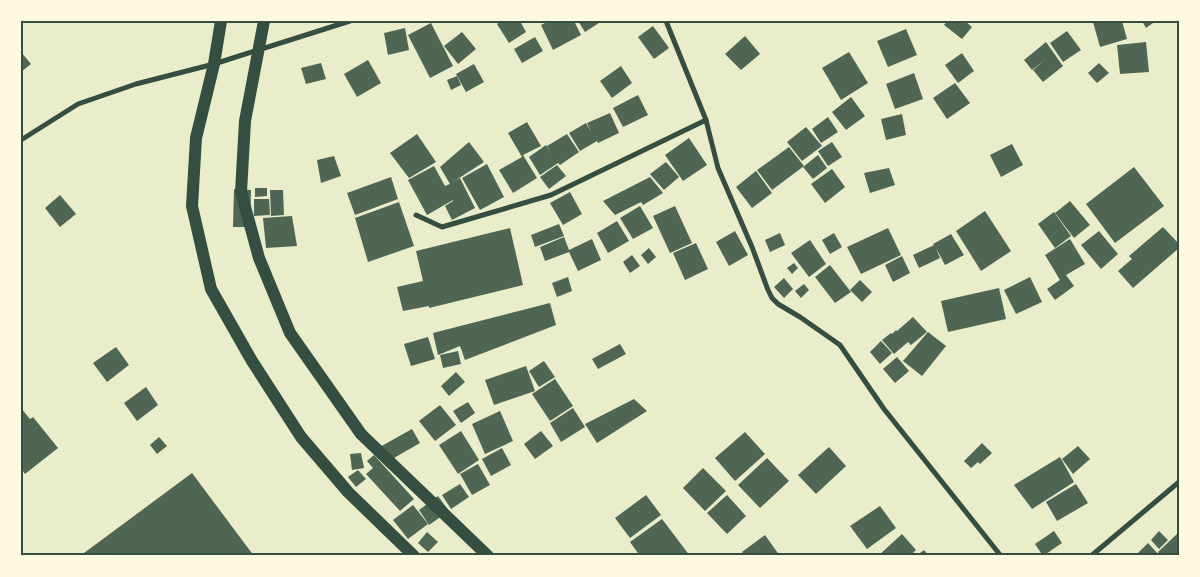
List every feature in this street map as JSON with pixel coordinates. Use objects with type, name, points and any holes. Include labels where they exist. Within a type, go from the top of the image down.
[{"type":"main road","points":[[221,21],[214,64],[196,138],[192,206],[211,289],[252,361],[301,437],[348,492],[414,556]]},
{"type":"main road","points":[[264,21],[245,121],[240,192],[258,258],[290,334],[362,434],[488,556]]},
{"type":"street","points":[[21,140],[78,104],[136,84],[214,64],[350,21]]},
{"type":"street","points":[[666,21],[706,120],[718,168],[772,298],[778,304],[840,345],[884,409],[1002,556]]},
{"type":"street","points":[[416,215],[442,227],[551,195],[706,120]]},
{"type":"street","points":[[1091,556],[1179,482]]},
{"type":"building","points":[[501,21],[520,21],[526,32],[509,43],[497,24]]},
{"type":"building","points":[[549,21],[574,21],[581,35],[553,50],[541,25]]},
{"type":"building","points":[[578,21],[602,21],[585,32]]},
{"type":"building","points":[[947,21],[965,21],[972,27],[962,39],[944,25]]},
{"type":"building","points":[[1122,21],[1127,39],[1100,47],[1093,22]]},
{"type":"building","points":[[1142,21],[1156,21],[1146,28]]},
{"type":"building","points":[[431,23],[453,66],[430,78],[408,35]]},
{"type":"building","points":[[653,26],[669,48],[654,59],[638,37]]},
{"type":"building","points":[[405,28],[409,50],[388,55],[384,33]]},
{"type":"building","points":[[906,29],[917,55],[888,67],[877,41]]},
{"type":"building","points":[[1067,31],[1081,50],[1063,62],[1050,43]]},
{"type":"building","points":[[462,32],[476,49],[458,64],[444,46]]},
{"type":"building","points":[[745,36],[760,54],[741,70],[725,54]]},
{"type":"building","points":[[535,37],[543,51],[522,63],[514,49]]},
{"type":"building","points":[[1046,42],[1063,66],[1043,82],[1033,70],[1045,60],[1032,70],[1024,60]]},
{"type":"building","points":[[1146,42],[1149,72],[1120,74],[1117,45]]},
{"type":"building","points":[[21,52],[31,64],[21,72]]},
{"type":"building","points":[[849,52],[868,83],[841,100],[822,68]]},
{"type":"building","points":[[962,53],[974,71],[958,83],[945,65]]},
{"type":"building","points":[[368,60],[381,83],[357,97],[344,74]]},
{"type":"building","points":[[321,63],[326,79],[306,84],[301,68]]},
{"type":"building","points":[[1099,63],[1109,73],[1097,83],[1088,73]]},
{"type":"building","points":[[474,64],[484,82],[466,92],[456,74]]},
{"type":"building","points":[[621,66],[632,83],[612,98],[600,81]]},
{"type":"building","points":[[914,73],[923,99],[895,109],[886,84]]},
{"type":"building","points":[[457,76],[461,85],[451,90],[447,80]]},
{"type":"building","points":[[955,83],[970,103],[947,119],[933,98]]},
{"type":"building","points":[[638,95],[648,115],[623,127],[613,108]]},
{"type":"building","points":[[851,97],[865,116],[846,130],[832,112]]},
{"type":"building","points":[[610,113],[619,133],[598,143],[597,141],[580,151],[569,133],[586,123],[591,132],[587,123]]},
{"type":"building","points":[[902,114],[906,135],[886,140],[881,119]]},
{"type":"building","points":[[828,117],[838,132],[821,143],[812,129]]},
{"type":"building","points":[[527,122],[541,146],[523,155],[537,178],[513,193],[499,170],[522,157],[508,133]]},
{"type":"building","points":[[806,127],[822,146],[802,161],[787,142]]},
{"type":"building","points":[[417,134],[436,162],[409,178],[390,153]]},
{"type":"building","points":[[567,134],[579,152],[560,165],[558,163],[540,175],[529,157],[546,145],[551,154],[547,146]]},
{"type":"building","points":[[689,138],[707,165],[683,181],[665,155]]},
{"type":"building","points":[[469,142],[484,162],[453,182],[460,178],[475,208],[452,220],[445,206],[453,200],[427,215],[408,180],[434,166],[445,186],[450,184],[440,167]]},
{"type":"building","points":[[832,142],[842,157],[828,166],[818,151]]},
{"type":"building","points":[[1012,144],[1023,165],[1001,177],[990,155]]},
{"type":"building","points":[[789,147],[804,166],[772,190],[757,170]]},
{"type":"building","points":[[818,155],[827,168],[813,179],[803,167]]},
{"type":"building","points":[[334,156],[341,176],[321,183],[317,160]]},
{"type":"building","points":[[666,162],[679,177],[664,190],[650,174]]},
{"type":"building","points":[[487,164],[504,197],[480,210],[462,178]]},
{"type":"building","points":[[557,165],[566,176],[549,189],[540,177]]},
{"type":"building","points":[[1134,167],[1164,206],[1115,243],[1086,204]]},
{"type":"building","points":[[889,168],[895,185],[870,193],[864,173]]},
{"type":"building","points":[[832,169],[845,187],[825,203],[811,184]]},
{"type":"building","points":[[756,171],[772,193],[752,208],[736,187]]},
{"type":"building","points":[[391,177],[398,199],[355,215],[347,193]]},
{"type":"building","points":[[650,177],[663,193],[643,205],[641,202],[615,215],[603,201]]},
{"type":"building","points":[[255,188],[267,188],[267,196],[255,197]]},
{"type":"building","points":[[234,189],[251,190],[250,227],[233,227]]},
{"type":"building","points":[[270,190],[283,190],[284,215],[271,216]]},
{"type":"building","points":[[570,192],[582,214],[563,225],[550,203]]},
{"type":"building","points":[[60,195],[76,214],[60,227],[45,208]]},
{"type":"building","points":[[254,199],[269,199],[270,215],[254,216]]},
{"type":"building","points":[[1070,201],[1090,225],[1074,238],[1055,213]]},
{"type":"building","points":[[399,202],[414,246],[368,262],[355,218]]},
{"type":"building","points":[[640,206],[653,228],[633,239],[620,218]]},
{"type":"building","points":[[675,206],[692,243],[670,253],[653,216]]},
{"type":"building","points":[[985,211],[1011,251],[981,271],[956,231]]},
{"type":"building","points":[[1054,212],[1071,236],[1055,248],[1038,224]]},
{"type":"building","points":[[292,216],[297,246],[266,248],[263,218]]},
{"type":"building","points":[[617,221],[629,241],[608,253],[597,233]]},
{"type":"building","points":[[559,224],[564,236],[535,247],[531,235]]},
{"type":"building","points":[[1163,227],[1179,244],[1179,248],[1133,288],[1118,271],[1132,259],[1129,256]]},
{"type":"building","points":[[510,228],[523,285],[429,308],[429,306],[403,311],[397,287],[423,281],[416,251]]},
{"type":"building","points":[[888,228],[901,255],[861,274],[847,247]]},
{"type":"building","points":[[735,231],[748,255],[729,266],[716,242]]},
{"type":"building","points":[[1099,231],[1118,254],[1101,269],[1081,245]]},
{"type":"building","points":[[780,233],[785,245],[770,252],[765,240]]},
{"type":"building","points":[[834,233],[842,247],[830,254],[822,240]]},
{"type":"building","points":[[951,234],[964,255],[945,265],[936,248],[940,258],[919,268],[913,255]]},
{"type":"building","points":[[564,237],[569,250],[592,239],[601,260],[578,271],[569,252],[545,261],[540,247]]},
{"type":"building","points":[[1070,239],[1085,264],[1066,275],[1074,286],[1055,300],[1047,289],[1060,280],[1045,255]]},
{"type":"building","points":[[810,240],[826,264],[809,277],[791,253]]},
{"type":"building","points":[[696,243],[708,269],[685,280],[673,253]]},
{"type":"building","points":[[649,248],[656,257],[648,264],[641,255]]},
{"type":"building","points":[[632,255],[640,266],[630,273],[623,262]]},
{"type":"building","points":[[902,256],[910,273],[893,282],[885,265]]},
{"type":"building","points":[[794,263],[798,268],[792,274],[787,268]]},
{"type":"building","points":[[830,265],[851,292],[835,303],[815,277]]},
{"type":"building","points":[[568,277],[572,291],[557,297],[552,283]]},
{"type":"building","points":[[1030,277],[1042,302],[1016,314],[1004,290]]},
{"type":"building","points":[[784,278],[793,289],[784,298],[774,287]]},
{"type":"building","points":[[860,280],[872,292],[862,302],[850,290]]},
{"type":"building","points":[[804,284],[809,290],[801,298],[795,291]]},
{"type":"building","points":[[999,288],[1006,319],[948,332],[941,301]]},
{"type":"building","points":[[550,303],[556,325],[465,360],[460,346],[438,355],[433,333]]},
{"type":"building","points":[[913,317],[927,332],[911,345],[908,342],[894,354],[882,340],[897,331]]},
{"type":"building","points":[[928,332],[946,346],[922,376],[903,361]]},
{"type":"building","points":[[428,337],[435,359],[411,366],[404,344]]},
{"type":"building","points":[[881,341],[892,353],[880,364],[870,352]]},
{"type":"building","points":[[620,344],[626,354],[598,369],[592,359]]},
{"type":"building","points":[[116,347],[129,365],[107,382],[93,363]]},
{"type":"building","points":[[458,351],[461,364],[443,368],[440,355]]},
{"type":"building","points":[[897,357],[909,371],[895,383],[883,369]]},
{"type":"building","points":[[544,361],[555,377],[539,387],[529,371]]},
{"type":"building","points":[[526,366],[535,391],[494,405],[485,380]]},
{"type":"building","points":[[456,372],[465,382],[449,396],[441,386]]},
{"type":"building","points":[[555,379],[573,406],[550,421],[532,394]]},
{"type":"building","points":[[146,387],[158,405],[137,421],[124,403]]},
{"type":"building","points":[[634,399],[647,411],[597,443],[585,424]]},
{"type":"building","points":[[468,402],[475,413],[461,423],[453,411]]},
{"type":"building","points":[[440,405],[456,425],[435,441],[419,421]]},
{"type":"building","points":[[21,408],[30,419],[33,417],[58,448],[25,474],[23,471],[21,472]]},
{"type":"building","points":[[573,408],[585,427],[561,442],[550,423]]},
{"type":"building","points":[[500,411],[513,441],[485,454],[472,424]]},
{"type":"building","points":[[412,429],[420,443],[387,462],[378,448]]},
{"type":"building","points":[[461,431],[479,460],[458,474],[439,445]]},
{"type":"building","points":[[541,431],[553,446],[535,459],[524,444]]},
{"type":"building","points":[[745,432],[765,454],[735,481],[715,458]]},
{"type":"building","points":[[159,437],[167,446],[157,454],[150,445]]},
{"type":"building","points":[[982,443],[992,453],[980,464],[978,462],[971,468],[964,461]]},
{"type":"building","points":[[1078,446],[1090,459],[1073,474],[1062,459]]},
{"type":"building","points":[[829,447],[846,466],[816,494],[798,475]]},
{"type":"building","points":[[502,448],[511,465],[491,476],[482,459]]},
{"type":"building","points":[[361,453],[364,468],[352,470],[350,454]]},
{"type":"building","points":[[374,455],[414,499],[400,511],[366,474],[373,468],[367,461]]},
{"type":"building","points":[[1060,457],[1074,482],[1032,509],[1014,485]]},
{"type":"building","points":[[767,458],[789,481],[760,508],[738,485]]},
{"type":"building","points":[[478,464],[490,485],[472,495],[460,474]]},
{"type":"building","points":[[703,468],[726,491],[705,511],[683,488]]},
{"type":"building","points":[[358,470],[366,479],[356,487],[348,477]]},
{"type":"building","points":[[192,473],[254,556],[80,556]]},
{"type":"building","points":[[460,484],[469,497],[451,509],[442,495]]},
{"type":"building","points":[[1076,484],[1088,503],[1057,521],[1046,502]]},
{"type":"building","points":[[646,495],[661,515],[630,538],[615,518]]},
{"type":"building","points":[[727,495],[746,516],[727,534],[707,513]]},
{"type":"building","points":[[438,496],[449,511],[429,525],[419,510]]},
{"type":"building","points":[[413,505],[428,524],[408,539],[393,520]]},
{"type":"building","points":[[880,506],[896,528],[867,549],[850,526]]},
{"type":"building","points":[[662,519],[690,556],[640,556],[630,542]]},
{"type":"building","points":[[1054,531],[1062,543],[1043,556],[1035,544]]},
{"type":"building","points":[[1159,531],[1168,540],[1159,549],[1151,540]]},
{"type":"building","points":[[427,532],[438,542],[428,552],[418,543]]},
{"type":"building","points":[[902,534],[916,550],[910,556],[878,556]]},
{"type":"building","points":[[1177,534],[1179,535],[1179,556],[1161,556],[1158,552]]},
{"type":"building","points":[[765,535],[780,556],[745,556],[742,552]]},
{"type":"building","points":[[1148,543],[1160,556],[1135,556]]},
{"type":"building","points":[[924,550],[929,556],[916,556]]}]
